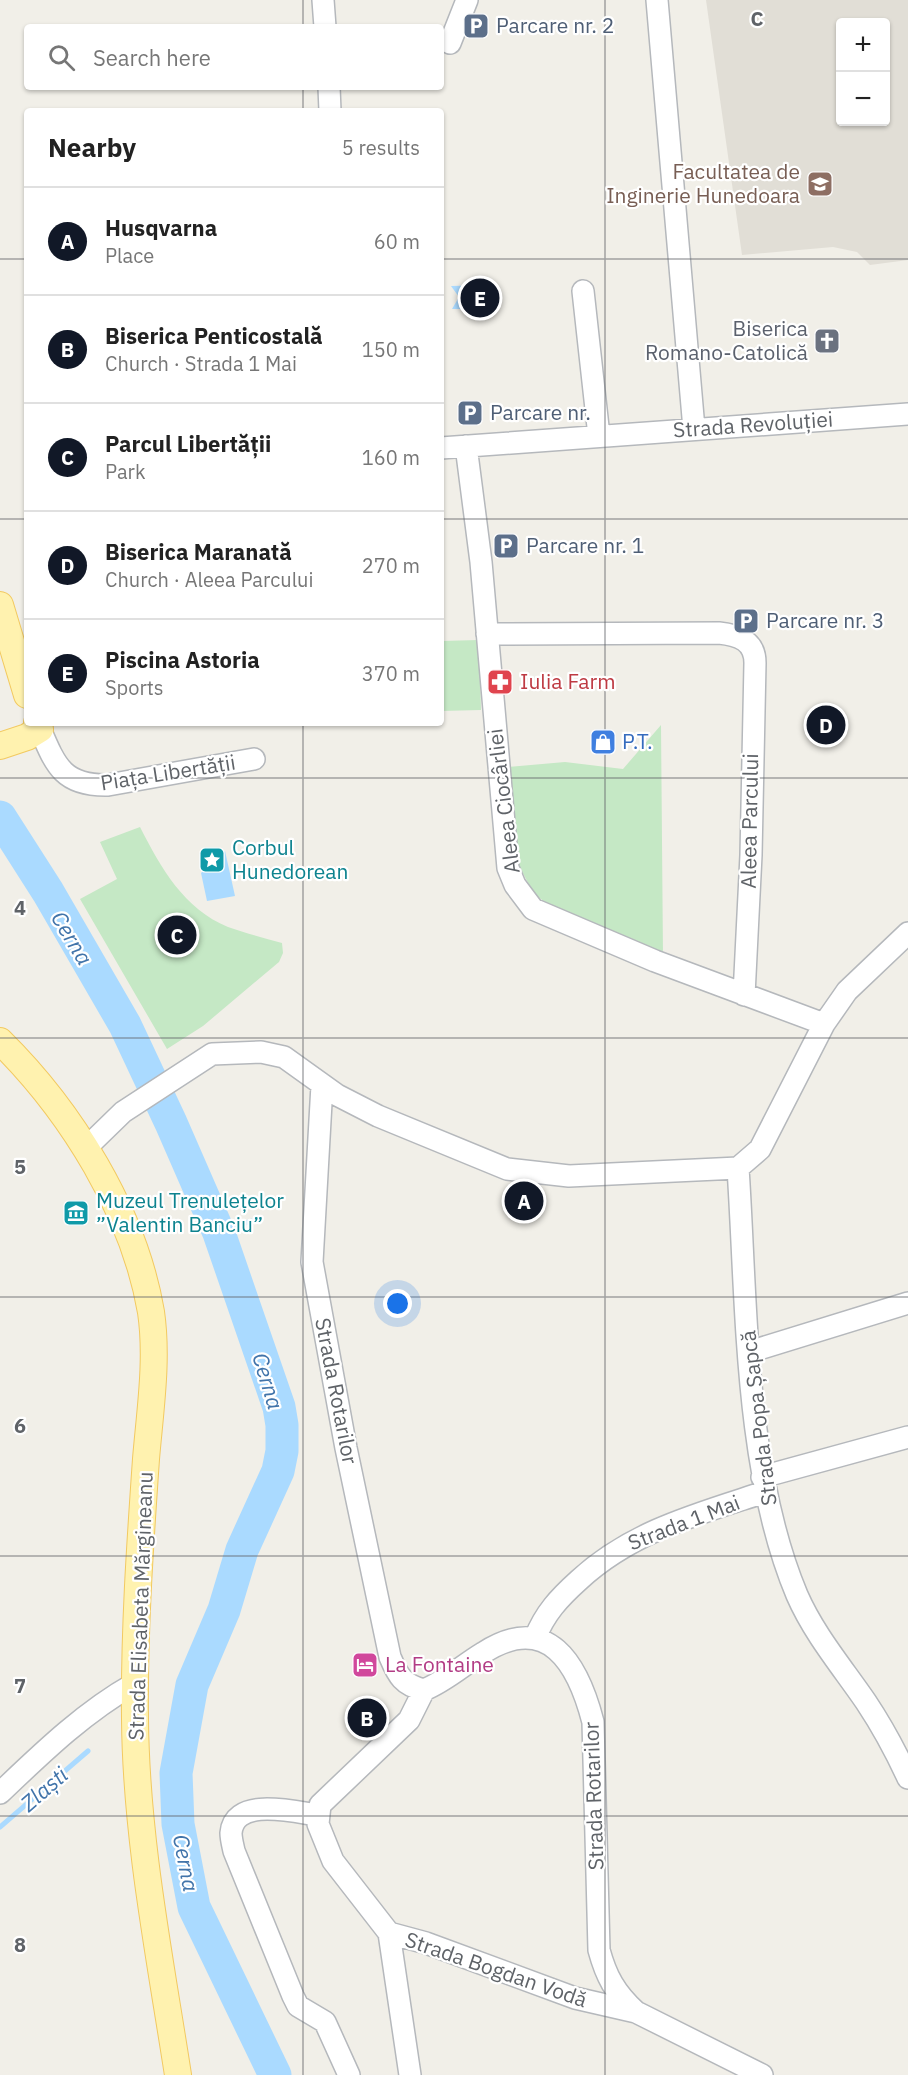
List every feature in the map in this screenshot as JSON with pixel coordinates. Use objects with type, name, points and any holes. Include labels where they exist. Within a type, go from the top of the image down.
[{"type":"main road","points":[[0,605],[24,686]]},
{"type":"main road","points":[[1,746],[27,737],[39,726]]},
{"type":"main road","name":"Strada Elisabeta Mărgineanu","points":[[0,1041],[39,1084],[87,1147],[131,1243],[142,1276],[153,1336],[134,1684],[135,1763],[143,1838],[178,2075]]},
{"type":"street","points":[[323,0],[325,24]]},
{"type":"street","points":[[450,43],[467,0]]},
{"type":"street","points":[[657,0],[694,429]]},
{"type":"street","points":[[329,90],[330,108]]},
{"type":"street","points":[[583,291],[599,436]]},
{"type":"street","name":"Strada Revoluției","points":[[444,448],[908,414]]},
{"type":"street","name":"Aleea Ciocârliei","points":[[466,446],[487,634],[508,868],[523,898],[533,909],[655,961],[824,1024]]},
{"type":"street","name":"Aleea Parcului","points":[[487,634],[719,633],[741,637],[752,648],[755,663],[751,855],[744,994]]},
{"type":"street","name":"Piața Libertății","points":[[39,726],[51,754],[66,776],[86,786],[108,785],[254,759]]},
{"type":"street","points":[[87,1147],[123,1112],[201,1060],[212,1054],[236,1052],[273,1054],[300,1066],[322,1085],[378,1116],[507,1169],[569,1176],[738,1168],[760,1149],[775,1125],[824,1024],[847,991],[908,933]]},
{"type":"street","name":"Strada Rotarilor","points":[[322,1085],[311,1242],[317,1295],[346,1448],[390,1657],[400,1678],[406,1684],[424,1690]]},
{"type":"street","name":"Strada Popa Șapcă","points":[[738,1168],[750,1352],[764,1484],[783,1556],[806,1614],[867,1703],[908,1778]]},
{"type":"street","points":[[750,1352],[908,1303]]},
{"type":"street","name":"Strada 1 Mai","points":[[535,1638],[543,1617],[559,1598],[587,1572],[628,1542],[764,1484],[908,1437]]},
{"type":"street","points":[[349,2075],[325,2022],[298,2006],[292,1996],[234,1851],[231,1831],[238,1818],[252,1810],[317,1815],[327,1795],[409,1720],[424,1690],[441,1683],[498,1644],[516,1638],[535,1638]]},
{"type":"street","name":"Strada Rotarilor","points":[[535,1638],[554,1645],[566,1658],[588,1703],[596,1742],[599,1950],[605,1974],[618,1996],[636,2012],[762,2075]]},
{"type":"street","points":[[0,1793],[41,1755],[101,1706],[134,1684]]},
{"type":"street","name":"Strada Bogdan Vodă","points":[[317,1815],[321,1834],[333,1860],[389,1933],[426,1943],[575,1998],[636,2012]]},
{"type":"street","points":[[389,1933],[406,2061],[410,2075]]},
{"type":"shaded area","name":"Facultatea de Inginerie Hunedoara","points":[[706,0],[908,0],[908,260],[870,265],[857,252],[833,247],[742,255]]},
{"type":"green space","points":[[479,640],[481,710],[444,711],[444,641]]},
{"type":"green space","points":[[661,725],[663,956],[549,905],[534,894],[518,864],[508,767],[565,762],[623,769]]},
{"type":"green space","points":[[140,827],[165,872],[175,886],[199,910],[228,927],[282,943],[283,953],[279,962],[203,1026],[167,1049],[80,899],[117,879],[100,842]]},
{"type":"water","points":[[494,285],[494,290],[500,297],[494,304],[494,309],[452,309],[459,297],[451,286]]},
{"type":"water","points":[[225,851],[235,896],[207,901],[201,873]]},
{"type":"waterway","name":"Cerna","points":[[0,817],[48,892],[125,1025],[219,1233],[279,1407],[282,1451],[278,1471],[242,1550],[224,1610],[192,1685],[176,1773],[178,1824],[194,1907],[275,2075]]},
{"type":"waterway","points":[[219,1233],[251,1221]]},
{"type":"waterway","name":"Zlaști","points":[[0,1827],[88,1751]]},
{"type":"place","name":"Parcare nr. 2","points":[[476,26]]},
{"type":"place","name":"Facultatea de Inginerie Hunedoara","points":[[820,184]]},
{"type":"place","name":"Piscina Astoria","points":[[480,298]]},
{"type":"place","name":"Biserica Romano-Catolică","points":[[827,341]]},
{"type":"place","name":"Parcare nr.","points":[[470,413]]},
{"type":"place","name":"Parcare nr. 1","points":[[506,546]]},
{"type":"place","name":"Parcare nr. 3","points":[[746,621]]},
{"type":"place","name":"Iulia Farm","points":[[500,682]]},
{"type":"place","name":"Biserica Maranată","points":[[826,725]]},
{"type":"place","name":"P.T.","points":[[603,742]]},
{"type":"place","name":"Corbul Hunedorean","points":[[212,860]]},
{"type":"place","name":"Parcul Libertății","points":[[177,935]]},
{"type":"place","name":"Husqvarna","points":[[524,1201]]},
{"type":"place","name":"Muzeul Trenulețelor ”Valentin Banciu”","points":[[76,1213]]},
{"type":"place","name":"La Fontaine","points":[[365,1665]]},
{"type":"place","name":"Biserica Penticostală","points":[[367,1718]]}]
